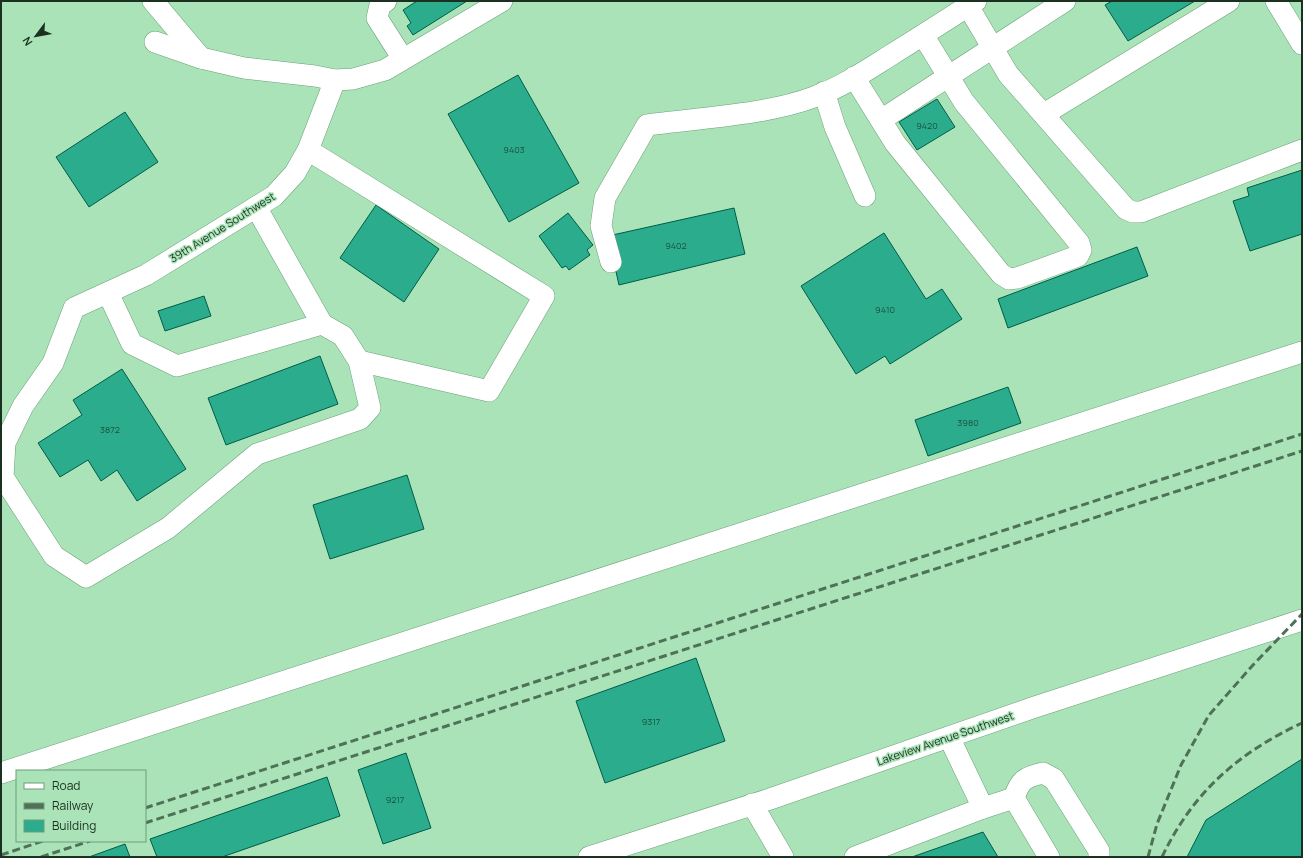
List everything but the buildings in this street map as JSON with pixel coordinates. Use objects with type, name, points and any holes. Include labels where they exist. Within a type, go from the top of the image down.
[{"type":"street","points":[[153,1],[201,58]]},
{"type":"street","points":[[386,1],[380,5],[377,18],[403,59]]},
{"type":"street","points":[[155,42],[201,58],[244,68],[315,76],[336,80],[353,79],[369,76],[385,70],[502,1]]},
{"type":"street","points":[[881,120],[1065,1]]},
{"type":"street","points":[[1044,114],[1229,1]]},
{"type":"street","points":[[1276,1],[1302,44]]},
{"type":"street","points":[[611,262],[602,226],[605,198],[647,125],[788,105],[824,92],[854,77],[922,35],[959,6],[993,48],[1008,74],[1126,209],[1133,212],[1141,212],[1302,150]]},
{"type":"street","points":[[854,77],[895,143],[1001,274],[1009,279],[1017,278],[1078,256],[1081,250],[1079,243],[964,102],[922,35]]},
{"type":"street","name":"39th Avenue Southwest","points":[[336,80],[308,150],[295,173],[274,196],[146,275],[74,308],[53,363],[23,406],[5,443],[3,477],[54,556],[86,577],[168,528],[257,454],[360,419],[370,408],[359,361]]},
{"type":"street","points":[[824,92],[835,127],[865,196]]},
{"type":"street","points":[[256,207],[322,324],[343,336],[359,361],[489,391],[544,296],[308,150]]},
{"type":"street","points":[[108,292],[132,344],[177,366],[322,324]]},
{"type":"street","points":[[1,773],[1302,352]]},
{"type":"street","name":"Lakeview Avenue Southwest","points":[[589,857],[1302,620]]},
{"type":"street","points":[[949,737],[983,808]]},
{"type":"street","points":[[1049,857],[1014,798],[1018,785],[1029,776],[1043,773],[1054,779],[1098,851],[1099,857]]},
{"type":"street","points":[[855,857],[983,808],[1014,798]]},
{"type":"street","points":[[752,804],[783,857]]},
{"type":"railway","points":[[146,808],[1302,434]]},
{"type":"railway","points":[[146,823],[1302,451]]},
{"type":"railway","points":[[1148,857],[1157,824],[1181,765],[1209,715],[1253,665],[1302,614]]},
{"type":"railway","points":[[1162,857],[1174,834],[1188,813],[1203,794],[1220,777],[1257,747],[1302,723]]},
{"type":"railway","points":[[1,855],[40,842]]},
{"type":"railway","points":[[41,857],[87,842]]}]
